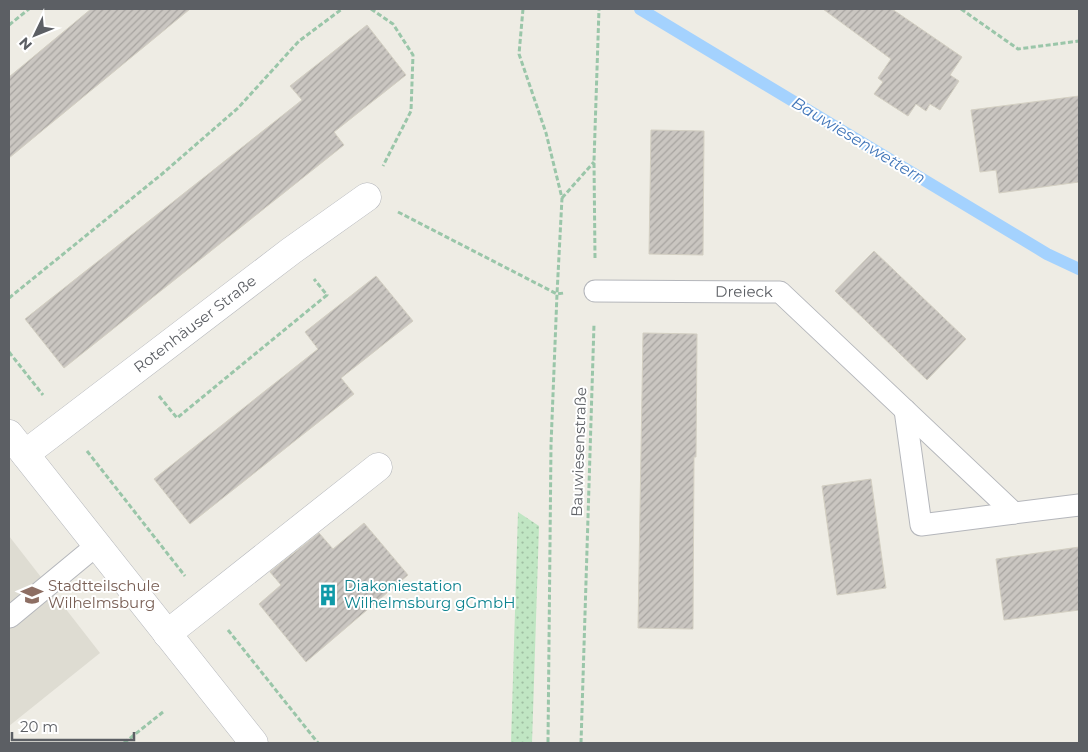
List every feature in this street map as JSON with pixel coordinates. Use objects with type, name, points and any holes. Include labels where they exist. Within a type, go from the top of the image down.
[{"type":"street","name":"Rotenhäuser Straße","points":[[254,743],[17,444],[65,423],[291,251],[367,197]]},
{"type":"street","points":[[166,634],[378,467]]},
{"type":"lane","name":"Dreieck","points":[[595,291],[780,292],[1014,513]]},
{"type":"lane","points":[[905,410],[921,525],[1079,505]]},
{"type":"lane","points":[[10,617],[97,545]]},
{"type":"path","points":[[9,25],[29,9]]},
{"type":"path","points":[[9,298],[162,174],[238,108],[299,41],[342,9]]},
{"type":"path","points":[[371,9],[393,24],[414,55],[411,111],[367,197],[557,294]]},
{"type":"path","points":[[523,9],[519,54],[546,133],[562,198],[551,445],[548,743]]},
{"type":"path","name":"Bauwiesenstraße","points":[[581,743],[595,291],[594,161],[599,9]]},
{"type":"path","points":[[961,9],[1018,49],[1079,41]]},
{"type":"path","points":[[562,198],[594,161]]},
{"type":"path","points":[[137,369],[178,418],[328,295],[291,251]]},
{"type":"path","points":[[9,352],[318,743]]},
{"type":"path","points":[[124,743],[163,712]]},
{"type":"shaded area","name":"Stadtteilschule Wilhelmsburg","points":[[9,536],[100,653],[9,726]]},
{"type":"green space","points":[[518,512],[539,526],[532,743],[511,743]]},
{"type":"building","points":[[91,9],[190,9],[9,158],[9,77]]},
{"type":"building","points":[[823,9],[892,9],[962,57],[950,75],[959,81],[940,110],[930,104],[926,111],[916,104],[908,116],[874,94],[883,82],[878,78],[891,59]]},
{"type":"building","points":[[367,25],[406,75],[334,132],[344,145],[64,368],[25,319],[302,100],[290,86]]},
{"type":"building","points":[[1079,96],[1079,182],[999,193],[996,170],[980,172],[971,110]]},
{"type":"building","points":[[651,130],[704,131],[703,255],[649,254]]},
{"type":"building","points":[[874,251],[966,339],[927,380],[835,291]]},
{"type":"building","points":[[376,276],[413,321],[341,378],[354,394],[190,524],[154,479],[318,349],[305,332]]},
{"type":"building","points":[[643,333],[697,334],[693,629],[638,628]]},
{"type":"building","points":[[871,479],[886,588],[837,595],[822,486]]},
{"type":"building","name":"Diakoniestation Wilhelmsburg gGmbH","points":[[364,523],[408,575],[306,662],[259,604],[281,585],[270,572],[319,533],[333,549]]},
{"type":"building","points":[[1079,547],[1079,610],[1004,620],[996,559]]},
{"type":"waterway","name":"Bauwiesenwettern","points":[[640,9],[1047,254],[1079,269]]},
{"type":"place","name":"Stadtteilschule Wilhelmsburg","points":[[32,595]]},
{"type":"place","name":"Diakoniestation Wilhelmsburg gGmbH","points":[[328,595]]}]
